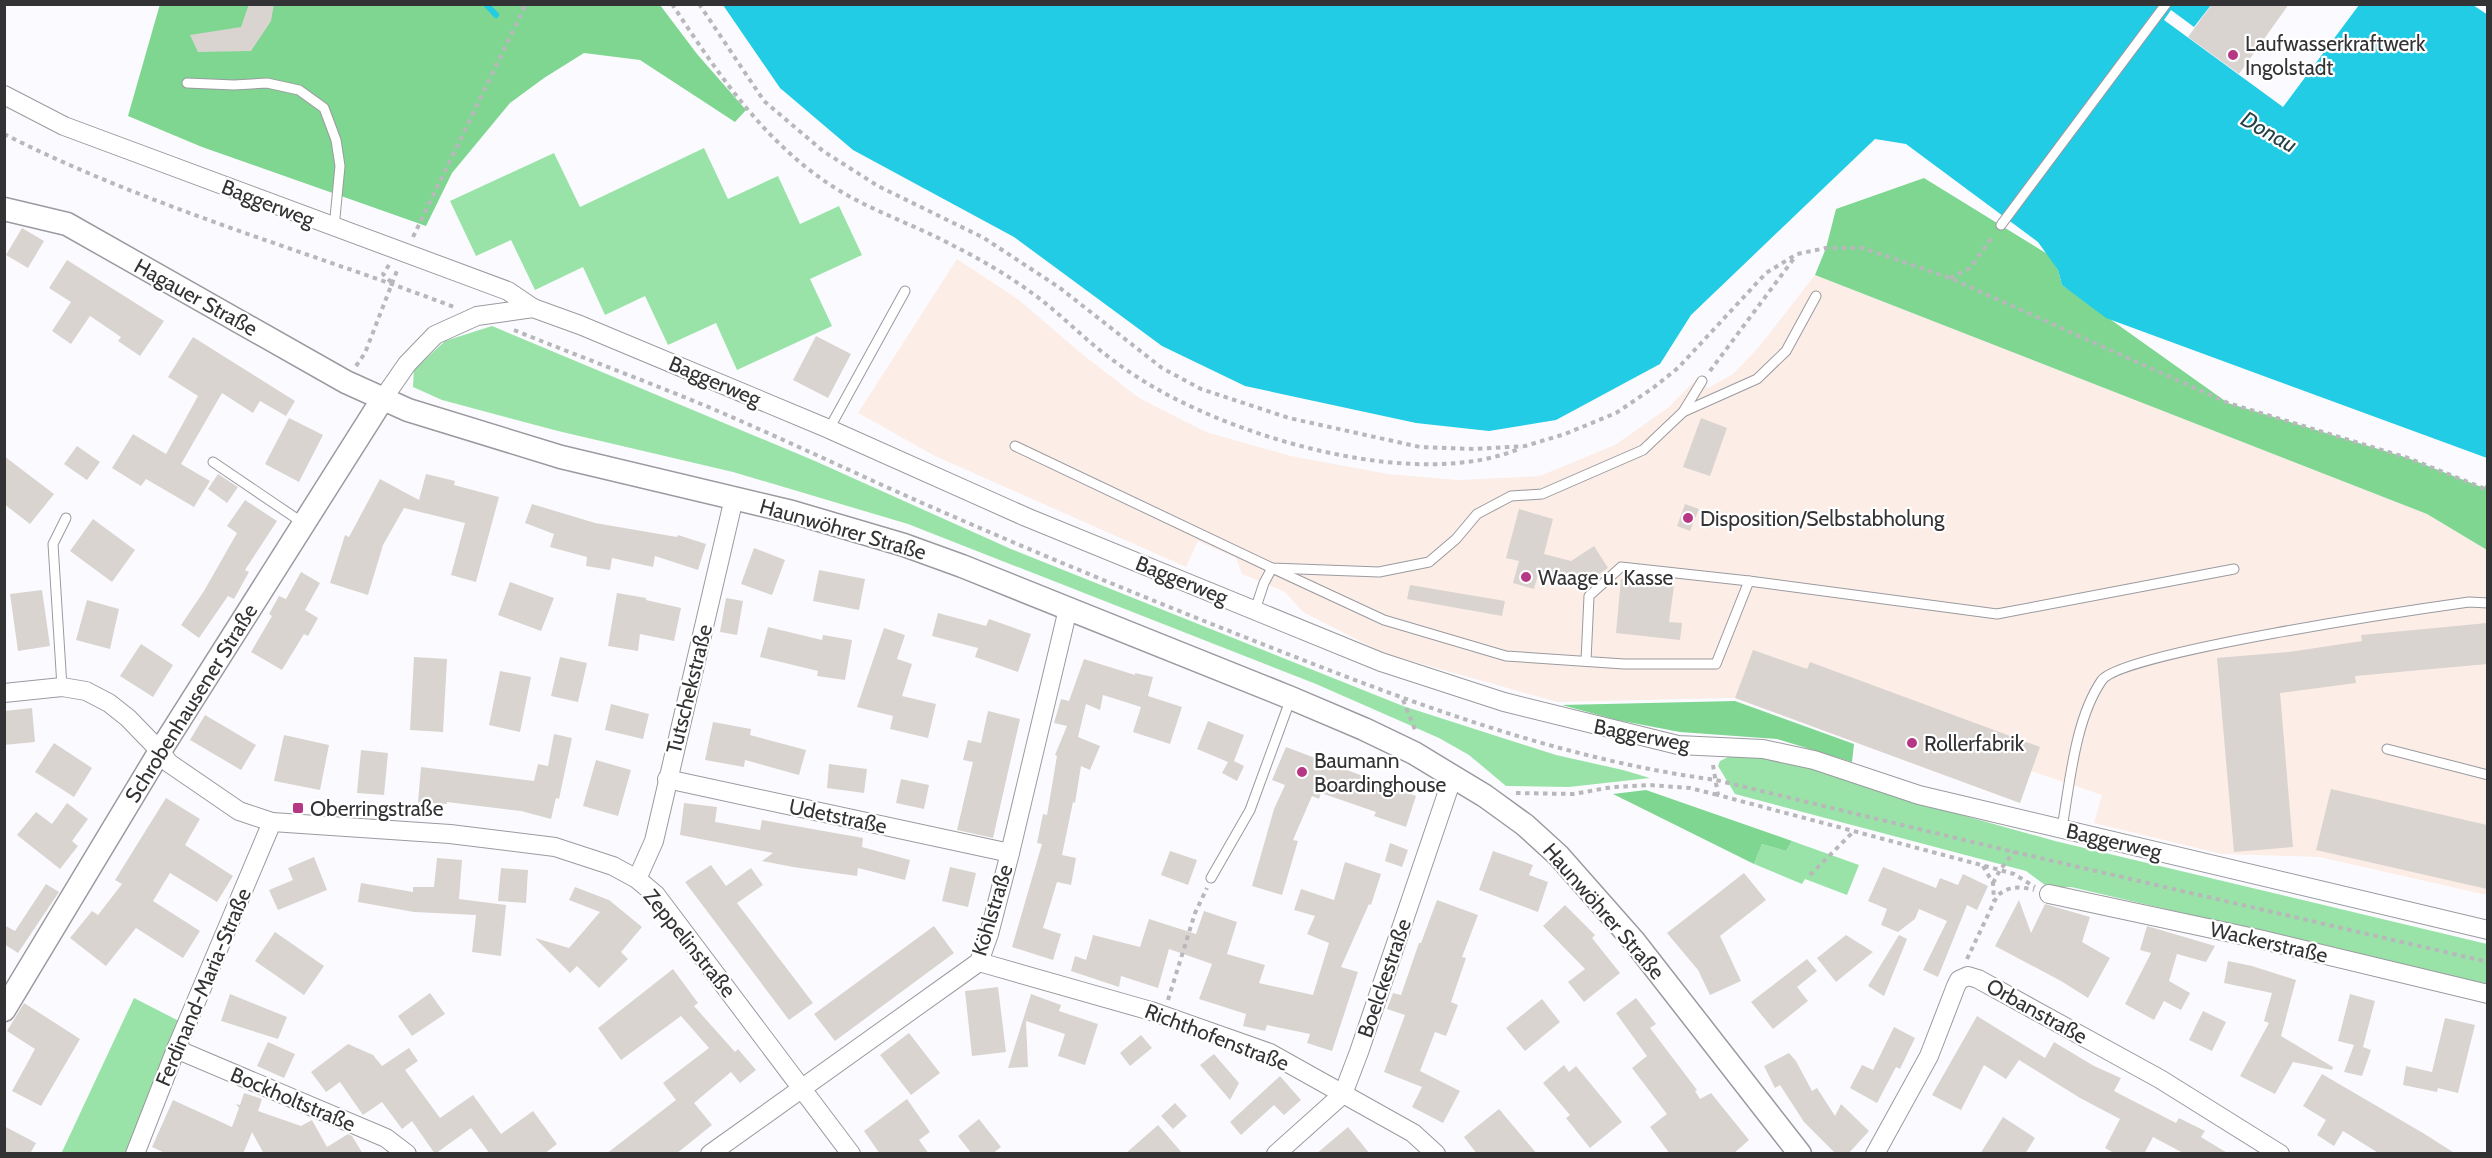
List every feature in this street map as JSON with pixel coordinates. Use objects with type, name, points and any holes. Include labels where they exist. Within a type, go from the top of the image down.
[{"type":"street","name":"Baggerweg","points":[[4,95],[64,126],[508,291],[533,308],[580,325],[829,429],[1026,517],[1381,662],[1504,702],[1678,745],[1763,749],[1814,760],[1919,795],[2487,930]]},
{"type":"street","name":"Hagauer Straße","points":[[4,209],[67,224],[346,382],[382,400]]},
{"type":"street","name":"Baggerweg","points":[[382,400],[407,364],[435,335],[477,316],[533,308]]},
{"type":"street","name":"Haunwöhrer Straße","points":[[382,400],[521,446],[803,515],[904,545],[1291,698],[1414,753],[1485,796],[1525,825],[1559,856],[1634,940],[1800,1154]]},
{"type":"street","name":"Schrobenhausener Straße","points":[[4,1010],[160,751],[382,400]]},
{"type":"street","name":"Tutschekstraße","points":[[637,879],[654,841],[734,498]]},
{"type":"street","name":"Köhlstraße","points":[[710,1154],[979,962],[989,934],[1010,853],[1068,609]]},
{"type":"street","points":[[4,693],[62,687],[86,691],[128,718],[160,751]]},
{"type":"street","name":"Zeppelinstraße","points":[[160,751],[169,763],[239,811],[272,822],[450,834],[555,847],[613,866],[637,879],[656,895],[678,921],[851,1154]]},
{"type":"street","name":"Boelckestraße","points":[[1276,1154],[1342,1094],[1359,1052],[1453,776]]},
{"type":"street","name":"Udetstraße","points":[[667,779],[1010,853]]},
{"type":"street","name":"Ferdinand-Maria-Straße","points":[[135,1154],[176,1049],[272,822]]},
{"type":"street","name":"Wackerstraße","points":[[2049,894],[2259,939],[2487,994]]},
{"type":"street","name":"Richthofenstraße","points":[[979,962],[1060,983],[1163,1015],[1270,1053],[1413,1133],[1436,1154]]},
{"type":"street","name":"Orbanstraße","points":[[1875,1154],[1929,1056],[1956,986],[1962,978],[1968,975],[2150,1073],[2280,1154]]},
{"type":"street","name":"Bockholtstraße","points":[[176,1049],[386,1138],[407,1154]]},
{"type":"lane","points":[[2001,225],[2166,4]]},
{"type":"lane","points":[[187,83],[234,86],[267,83],[299,90],[324,108],[336,140],[340,166],[334,228]]},
{"type":"lane","points":[[829,429],[905,291]]},
{"type":"lane","points":[[1683,412],[1757,379],[1786,351],[1816,296]]},
{"type":"lane","points":[[1272,568],[1379,572],[1429,562],[1456,539],[1477,514],[1511,496],[1542,494],[1643,450],[1683,412],[1702,381]]},
{"type":"lane","points":[[1015,446],[1384,621],[1506,656],[1586,661],[1716,664],[1749,581]]},
{"type":"lane","points":[[213,462],[303,523]]},
{"type":"lane","points":[[62,687],[53,544],[66,518]]},
{"type":"lane","points":[[1586,661],[1589,596],[1621,567],[1749,581],[1997,614],[2235,569]]},
{"type":"lane","points":[[1255,609],[1272,568]]},
{"type":"lane","points":[[2062,828],[2084,716],[2104,678],[2134,664],[2205,647],[2354,618],[2469,602],[2487,603]]},
{"type":"lane","points":[[1211,878],[1250,810],[1291,698]]},
{"type":"lane","points":[[2387,749],[2487,775]]},
{"type":"path","points":[[405,252],[526,4]]},
{"type":"path","points":[[672,4],[714,68],[765,129],[805,167],[841,191],[900,222],[954,246],[1032,293],[1093,345],[1155,388],[1192,407],[1242,428],[1292,444],[1374,460],[1419,465],[1448,465],[1501,456],[1616,413],[1653,388],[1678,368],[1766,273],[1797,254],[1826,248],[1863,248],[1950,278],[2228,403],[2408,458],[2487,490]]},
{"type":"path","points":[[699,4],[764,101],[823,151],[878,186],[984,238],[1060,288],[1162,368],[1201,389],[1242,404],[1354,434],[1420,447],[1474,449],[1525,446]]},
{"type":"path","points":[[4,134],[43,153],[172,207],[392,283],[477,316]]},
{"type":"path","points":[[1950,278],[1970,268],[2001,225]]},
{"type":"path","points":[[1702,381],[1797,254]]},
{"type":"path","points":[[346,382],[365,353],[392,283]]},
{"type":"path","points":[[510,329],[706,406],[939,510],[1180,612],[1402,699],[1510,734],[1612,762],[1716,780],[2487,962]]},
{"type":"path","points":[[1402,699],[1416,732]]},
{"type":"path","points":[[1716,780],[1718,795]]},
{"type":"path","points":[[1510,793],[1573,794],[1613,787],[1649,785],[1690,788],[2014,874],[2049,894]]},
{"type":"path","points":[[1810,875],[1854,830]]},
{"type":"path","points":[[1994,902],[1994,883],[2000,870],[2014,852]]},
{"type":"path","points":[[1983,866],[1994,883]]},
{"type":"path","points":[[1163,1015],[1195,913],[1211,878]]},
{"type":"path","points":[[1962,978],[1966,963],[1994,902],[2002,892],[2015,887],[2023,887],[2049,894]]},
{"type":"shaded area","points":[[957,259],[1019,300],[1082,354],[1139,398],[1206,432],[1291,456],[1388,474],[1457,480],[1540,476],[1615,445],[1669,407],[1698,377],[1708,388],[1733,374],[1758,348],[1815,275],[2427,514],[2487,550],[2487,895],[2319,857],[2221,854],[2094,823],[2102,795],[2031,771],[2020,803],[1735,698],[1557,702],[1383,653],[1303,612],[1285,592],[1242,574],[1236,558],[1198,541],[1186,567],[935,456],[858,413]]},
{"type":"green space","points":[[160,4],[660,5],[697,54],[746,110],[735,122],[640,60],[584,53],[510,103],[452,173],[426,226],[202,147],[128,116]]},
{"type":"green space","points":[[704,148],[728,199],[778,176],[800,224],[839,206],[862,255],[810,279],[832,326],[737,370],[716,323],[668,345],[645,296],[605,315],[583,267],[535,290],[511,240],[476,256],[450,201],[554,153],[580,207]]},
{"type":"green space","points":[[1924,178],[2049,255],[2058,270],[2062,285],[2228,403],[2408,458],[2484,488],[2487,483],[2487,550],[2427,514],[1815,275],[1826,248],[1836,209]]},
{"type":"green space","points":[[492,326],[815,461],[1011,549],[1403,706],[1556,755],[1650,778],[1569,787],[1506,786],[1469,755],[1439,738],[1316,684],[908,524],[733,472],[558,431],[442,400],[413,387],[414,367],[416,368],[445,341]]},
{"type":"green space","points":[[1735,701],[1854,744],[1852,762],[1777,739],[1680,732],[1617,720],[1562,705]]},
{"type":"green space","points":[[1730,756],[1755,756],[1814,768],[1919,803],[2055,841],[2487,944],[2487,984],[2071,887],[2049,888],[2026,871],[1735,794],[1718,766],[1720,761]]},
{"type":"green space","points":[[1646,790],[1792,841],[1786,851],[1762,844],[1754,864],[1613,794]]},
{"type":"green space","points":[[1792,841],[1859,865],[1847,895],[1805,879],[1802,884],[1754,864],[1762,844],[1786,851]]},
{"type":"green space","points":[[134,998],[179,1021],[126,1153],[61,1154]]},
{"type":"water","name":"Donau","points":[[723,5],[2211,5],[2194,27],[2171,10],[2164,20],[2283,107],[2359,5],[2473,5],[2488,15],[2487,458],[2106,318],[2062,285],[2058,270],[2038,242],[1906,144],[1875,139],[1691,315],[1660,364],[1556,420],[1489,431],[1416,423],[1245,386],[1162,346],[1014,237],[853,150],[780,88]]},
{"type":"building","points":[[249,4],[274,4],[271,21],[251,51],[198,52],[190,35],[241,27]]},
{"type":"building","name":"Laufwasserkraftwerk Ingolstadt","points":[[2212,4],[2289,4],[2239,74],[2188,37]]},
{"type":"building","points":[[22,228],[44,241],[28,268],[6,255]]},
{"type":"building","points":[[67,260],[164,321],[140,356],[118,341],[121,337],[90,316],[71,344],[52,331],[71,302],[49,288]]},
{"type":"building","points":[[816,336],[851,354],[828,398],[793,380]]},
{"type":"building","points":[[193,337],[295,401],[286,416],[260,401],[253,413],[222,393],[181,464],[210,481],[194,507],[146,479],[141,486],[112,468],[133,434],[166,454],[198,396],[168,377]]},
{"type":"building","points":[[289,418],[323,435],[299,482],[265,464]]},
{"type":"building","points":[[1701,418],[1727,428],[1710,476],[1683,467]]},
{"type":"building","points":[[77,446],[100,462],[87,480],[64,464]]},
{"type":"building","points":[[4,456],[54,494],[30,524],[4,504]]},
{"type":"building","points":[[218,474],[238,487],[227,503],[208,489]]},
{"type":"building","points":[[426,474],[455,481],[454,485],[499,497],[476,582],[451,575],[465,523],[404,508],[383,545],[368,595],[330,583],[345,535],[349,537],[380,479],[419,500]]},
{"type":"building","points":[[245,500],[277,521],[245,570],[249,572],[234,599],[228,596],[199,638],[181,625],[204,591],[237,533],[227,526]]},
{"type":"building","points":[[532,504],[595,523],[677,537],[678,535],[706,544],[698,570],[655,556],[653,567],[612,558],[610,570],[586,566],[587,557],[550,547],[554,534],[525,523]]},
{"type":"building","name":"Disposition/Selbstabholung","points":[[1685,504],[1699,509],[1690,531],[1677,526]]},
{"type":"building","points":[[1519,509],[1553,519],[1544,554],[1571,561],[1594,546],[1608,568],[1580,587],[1576,581],[1539,571],[1534,589],[1513,583],[1519,561],[1506,558]]},
{"type":"building","points":[[93,519],[135,550],[112,582],[70,551]]},
{"type":"building","points":[[754,548],[785,560],[772,595],[741,584]]},
{"type":"building","points":[[819,570],[865,579],[859,610],[813,601]]},
{"type":"building","points":[[301,572],[320,583],[305,610],[318,618],[308,636],[304,634],[282,670],[251,652],[272,616],[269,614],[279,596],[286,599]]},
{"type":"building","points":[[1621,579],[1674,586],[1669,622],[1682,623],[1680,640],[1616,633]]},
{"type":"building","points":[[510,582],[554,598],[541,631],[498,615]]},
{"type":"building","points":[[1410,585],[1505,601],[1502,616],[1407,599]]},
{"type":"building","points":[[42,590],[50,646],[18,651],[10,594]]},
{"type":"building","points":[[617,593],[681,608],[674,641],[640,634],[638,651],[608,646]]},
{"type":"building","points":[[726,598],[743,601],[737,635],[720,632]]},
{"type":"building","points":[[87,600],[119,609],[110,649],[76,640]]},
{"type":"building","points":[[938,613],[986,626],[989,619],[1031,634],[1018,672],[975,657],[978,648],[932,636]]},
{"type":"building","points":[[2487,623],[2487,664],[2355,676],[2356,683],[2280,693],[2293,847],[2234,852],[2217,658],[2289,652],[2362,641],[2361,635]]},
{"type":"building","points":[[768,627],[822,640],[823,635],[852,640],[845,680],[817,676],[818,671],[760,657]]},
{"type":"building","points":[[884,628],[905,635],[897,659],[912,664],[902,696],[936,704],[928,738],[890,729],[893,716],[857,707]]},
{"type":"building","points":[[141,644],[173,665],[153,697],[120,676]]},
{"type":"building","points":[[1753,650],[1807,669],[1810,662],[2040,747],[2020,803],[1735,698]]},
{"type":"building","points":[[414,657],[447,659],[443,732],[410,730]]},
{"type":"building","points":[[560,657],[587,663],[578,702],[551,696]]},
{"type":"building","points":[[1084,659],[1135,675],[1135,673],[1153,677],[1148,696],[1182,707],[1170,744],[1133,732],[1141,707],[1103,695],[1100,710],[1086,704],[1078,737],[1100,746],[1090,770],[1081,766],[1075,803],[1073,802],[1062,855],[1076,858],[1071,885],[1057,882],[1043,928],[1061,934],[1053,960],[1012,947],[1042,844],[1037,843],[1043,814],[1047,815],[1057,756],[1055,755],[1067,726],[1054,723],[1061,699],[1069,701]]},
{"type":"building","points":[[500,671],[531,677],[520,732],[489,725]]},
{"type":"building","points":[[611,704],[649,714],[643,739],[605,730]]},
{"type":"building","points":[[32,708],[35,742],[4,745],[4,711]]},
{"type":"building","points":[[988,711],[1020,719],[993,838],[957,830],[973,762],[963,760],[968,740],[981,743]]},
{"type":"building","points":[[205,715],[256,745],[241,770],[190,740]]},
{"type":"building","points":[[1208,721],[1244,735],[1234,761],[1244,766],[1237,781],[1222,773],[1228,762],[1197,749]]},
{"type":"building","points":[[713,722],[751,729],[750,735],[806,750],[799,775],[745,760],[744,767],[705,760]]},
{"type":"building","points":[[554,734],[572,738],[559,799],[556,798],[551,819],[521,811],[447,802],[447,804],[418,802],[421,767],[534,781],[538,764],[548,766]]},
{"type":"building","points":[[284,735],[329,745],[320,790],[274,781]]},
{"type":"building","points":[[54,743],[92,768],[74,797],[35,772]]},
{"type":"building","points":[[1286,747],[1416,796],[1406,827],[1374,816],[1376,812],[1321,793],[1319,799],[1312,796],[1293,840],[1298,841],[1282,895],[1252,886],[1274,809],[1285,785],[1272,780]]},
{"type":"building","points":[[361,750],[388,753],[384,795],[357,793]]},
{"type":"building","points":[[596,760],[631,770],[618,816],[583,806]]},
{"type":"building","points":[[829,764],[867,769],[864,793],[827,788]]},
{"type":"building","points":[[901,779],[929,785],[924,809],[896,803]]},
{"type":"building","points":[[2331,789],[2487,825],[2487,889],[2316,850]]},
{"type":"building","points":[[166,798],[200,819],[185,845],[233,876],[217,902],[170,873],[153,901],[200,931],[183,958],[136,928],[106,966],[70,938],[92,911],[98,915],[122,884],[115,880]]},
{"type":"building","points":[[67,803],[88,819],[72,841],[78,846],[60,869],[17,835],[36,812],[52,824]]},
{"type":"building","points":[[684,803],[717,807],[715,822],[760,830],[762,820],[863,838],[862,847],[910,860],[905,880],[858,868],[857,876],[762,861],[773,853],[680,835]]},
{"type":"building","points":[[1390,843],[1408,850],[1402,867],[1385,861]]},
{"type":"building","points":[[1170,851],[1197,860],[1188,885],[1161,875]]},
{"type":"building","points":[[1493,851],[1533,865],[1529,875],[1548,882],[1538,912],[1479,890]]},
{"type":"building","points":[[314,857],[327,890],[278,910],[269,890],[293,880],[288,868]]},
{"type":"building","points":[[437,858],[462,860],[459,899],[506,905],[501,956],[472,952],[476,915],[414,912],[358,902],[361,883],[413,892],[413,887],[434,887]]},
{"type":"building","points":[[1345,862],[1381,874],[1371,905],[1369,904],[1341,967],[1358,972],[1332,1051],[1307,1043],[1310,1034],[1267,1025],[1265,1031],[1243,1026],[1246,1014],[1199,999],[1212,964],[1169,949],[1158,988],[1121,976],[1119,987],[1071,971],[1075,956],[1086,960],[1093,935],[1140,947],[1149,919],[1196,934],[1204,911],[1237,922],[1227,954],[1265,965],[1259,983],[1313,995],[1329,943],[1307,934],[1315,916],[1294,910],[1301,889],[1334,900]]},
{"type":"building","points":[[711,865],[726,886],[751,868],[763,885],[737,903],[813,1003],[789,1020],[685,882]]},
{"type":"building","points":[[950,867],[976,873],[968,907],[942,901]]},
{"type":"building","points":[[1883,867],[1936,888],[1940,878],[1958,885],[1963,874],[1988,886],[1977,910],[1967,905],[1938,977],[1923,970],[1947,921],[1919,909],[1915,919],[1898,932],[1881,925],[1887,909],[1868,901]]},
{"type":"building","points":[[501,868],[528,870],[526,903],[498,901]]},
{"type":"building","points":[[1744,873],[1766,900],[1720,936],[1741,981],[1710,995],[1698,970],[1667,933]]},
{"type":"building","points":[[46,884],[59,892],[18,953],[4,944],[4,925],[15,931]]},
{"type":"building","points":[[575,887],[609,900],[642,927],[621,952],[628,959],[599,988],[577,966],[570,973],[535,938],[569,948],[600,912],[569,900]]},
{"type":"building","points":[[1437,900],[1478,915],[1462,957],[1466,958],[1451,1002],[1458,1005],[1446,1036],[1435,1032],[1420,1071],[1460,1091],[1443,1123],[1412,1107],[1422,1087],[1384,1072],[1405,1015],[1387,1009],[1393,993],[1401,995]]},
{"type":"building","points":[[2019,900],[2031,933],[2045,904],[2090,917],[2082,942],[2110,958],[2088,998],[1995,946]]},
{"type":"building","points":[[1565,905],[1595,935],[1592,938],[1620,973],[1584,1002],[1568,982],[1585,969],[1543,926]]},
{"type":"building","points":[[934,926],[954,953],[835,1041],[814,1014]]},
{"type":"building","points":[[2147,926],[2215,946],[2206,962],[2177,954],[2169,981],[2190,993],[2181,1010],[2164,1001],[2154,1020],[2125,1004],[2151,953],[2140,950]]},
{"type":"building","points":[[275,932],[324,966],[304,995],[255,961]]},
{"type":"building","points":[[1846,935],[1873,952],[1836,982],[1817,958]]},
{"type":"building","points":[[1899,935],[1907,939],[1884,996],[1868,986]]},
{"type":"building","points":[[1807,959],[1817,971],[1797,987],[1808,1001],[1773,1029],[1751,1002]]},
{"type":"building","points":[[2228,961],[2296,980],[2281,1036],[2333,1067],[2332,1070],[2293,1062],[2275,1094],[2240,1076],[2269,1023],[2264,1021],[2272,993],[2224,983]]},
{"type":"building","points":[[673,969],[698,1003],[694,1006],[735,1052],[738,1049],[756,1070],[740,1083],[731,1072],[694,1103],[712,1125],[676,1154],[606,1154],[676,1100],[663,1083],[709,1048],[681,1016],[621,1060],[598,1028]]},
{"type":"building","points":[[998,987],[1006,1052],[972,1056],[965,991]]},
{"type":"building","points":[[430,993],[445,1014],[412,1036],[398,1016]]},
{"type":"building","points":[[230,994],[287,1017],[278,1039],[221,1021]]},
{"type":"building","points":[[1031,994],[1061,1005],[1059,1011],[1098,1024],[1085,1065],[1058,1056],[1065,1034],[1026,1021],[1028,1067],[1008,1068]]},
{"type":"building","points":[[2350,994],[2375,1001],[2363,1047],[2371,1050],[2362,1076],[2344,1072],[2354,1045],[2338,1041]]},
{"type":"building","points":[[1636,998],[1656,1024],[1650,1028],[1697,1090],[1695,1091],[1700,1099],[1711,1093],[1749,1140],[1733,1154],[1670,1154],[1650,1127],[1667,1114],[1632,1068],[1647,1056],[1616,1013]]},
{"type":"building","points":[[1542,999],[1560,1022],[1525,1051],[1506,1028]]},
{"type":"building","points":[[24,1003],[80,1039],[41,1106],[12,1091],[35,1049],[7,1031]]},
{"type":"building","points":[[2203,1011],[2226,1022],[2212,1051],[2189,1040]]},
{"type":"building","points":[[1977,1016],[2045,1058],[2054,1042],[2094,1066],[2121,1078],[2114,1091],[2176,1123],[2179,1118],[2205,1131],[2201,1137],[2229,1154],[2185,1154],[2153,1137],[2144,1154],[2116,1154],[2105,1148],[2120,1119],[2080,1098],[2019,1060],[2006,1079],[1984,1065],[1961,1110],[1932,1095]]},
{"type":"building","points":[[2445,1018],[2475,1025],[2458,1093],[2438,1088],[2437,1092],[2403,1085],[2406,1066],[2432,1072]]},
{"type":"building","points":[[1894,1027],[1915,1038],[1900,1069],[1896,1067],[1877,1103],[1850,1088],[1862,1065],[1873,1070]]},
{"type":"building","points":[[909,1033],[940,1073],[911,1095],[880,1055]]},
{"type":"building","points":[[1141,1035],[1152,1048],[1130,1066],[1120,1053]]},
{"type":"building","points":[[268,1042],[295,1054],[284,1078],[257,1066]]},
{"type":"building","points":[[348,1044],[373,1055],[382,1066],[409,1048],[418,1061],[405,1070],[440,1118],[473,1095],[501,1134],[533,1111],[557,1144],[544,1154],[490,1154],[471,1128],[435,1154],[412,1121],[402,1129],[382,1102],[363,1115],[340,1082],[326,1092],[311,1072]]},
{"type":"building","points":[[1789,1053],[1796,1061],[1812,1091],[1817,1088],[1835,1116],[1841,1104],[1869,1131],[1848,1154],[1836,1154],[1804,1122],[1780,1085],[1775,1088],[1764,1066]]},
{"type":"building","points":[[1214,1054],[1239,1083],[1230,1100],[1200,1065]]},
{"type":"building","points":[[1564,1065],[1569,1072],[1576,1066],[1622,1122],[1590,1148],[1566,1118],[1570,1115],[1543,1083]]},
{"type":"building","points":[[2322,1074],[2456,1154],[2380,1154],[2343,1131],[2334,1146],[2317,1135],[2326,1120],[2303,1106]]},
{"type":"building","points":[[1280,1076],[1301,1100],[1284,1115],[1274,1105],[1241,1135],[1230,1122]]},
{"type":"building","points":[[244,1093],[262,1099],[258,1111],[301,1126],[312,1120],[327,1147],[348,1134],[352,1136],[363,1154],[264,1154],[252,1132],[243,1154],[167,1154],[152,1147],[173,1100],[232,1127],[239,1108],[236,1104],[240,1105]]},
{"type":"building","points":[[907,1099],[930,1132],[919,1140],[929,1154],[880,1154],[864,1131]]},
{"type":"building","points":[[1175,1103],[1187,1116],[1173,1129],[1161,1116]]},
{"type":"building","points":[[1499,1109],[1537,1154],[1477,1154],[1464,1137]]},
{"type":"building","points":[[2003,1117],[2035,1138],[2025,1154],[1980,1154]]},
{"type":"building","points":[[979,1119],[1001,1147],[992,1154],[972,1154],[958,1136]]},
{"type":"building","points":[[1158,1125],[1183,1154],[1125,1154]]},
{"type":"building","points":[[4,1126],[36,1143],[30,1154],[4,1154]]},
{"type":"building","points":[[1348,1127],[1370,1154],[1316,1154]]},
{"type":"waterway","points":[[486,4],[496,15]]},
{"type":"place","name":"Laufwasserkraftwerk Ingolstadt","points":[[2233,55]]},
{"type":"place","name":"Disposition/Selbstabholung","points":[[1688,518]]},
{"type":"place","name":"Waage u. Kasse","points":[[1526,577]]},
{"type":"place","name":"Rollerfabrik","points":[[1912,743]]},
{"type":"place","name":"Baumann Boardinghouse","points":[[1302,772]]},
{"type":"place","name":"Oberringstraße","points":[[298,808]]}]
